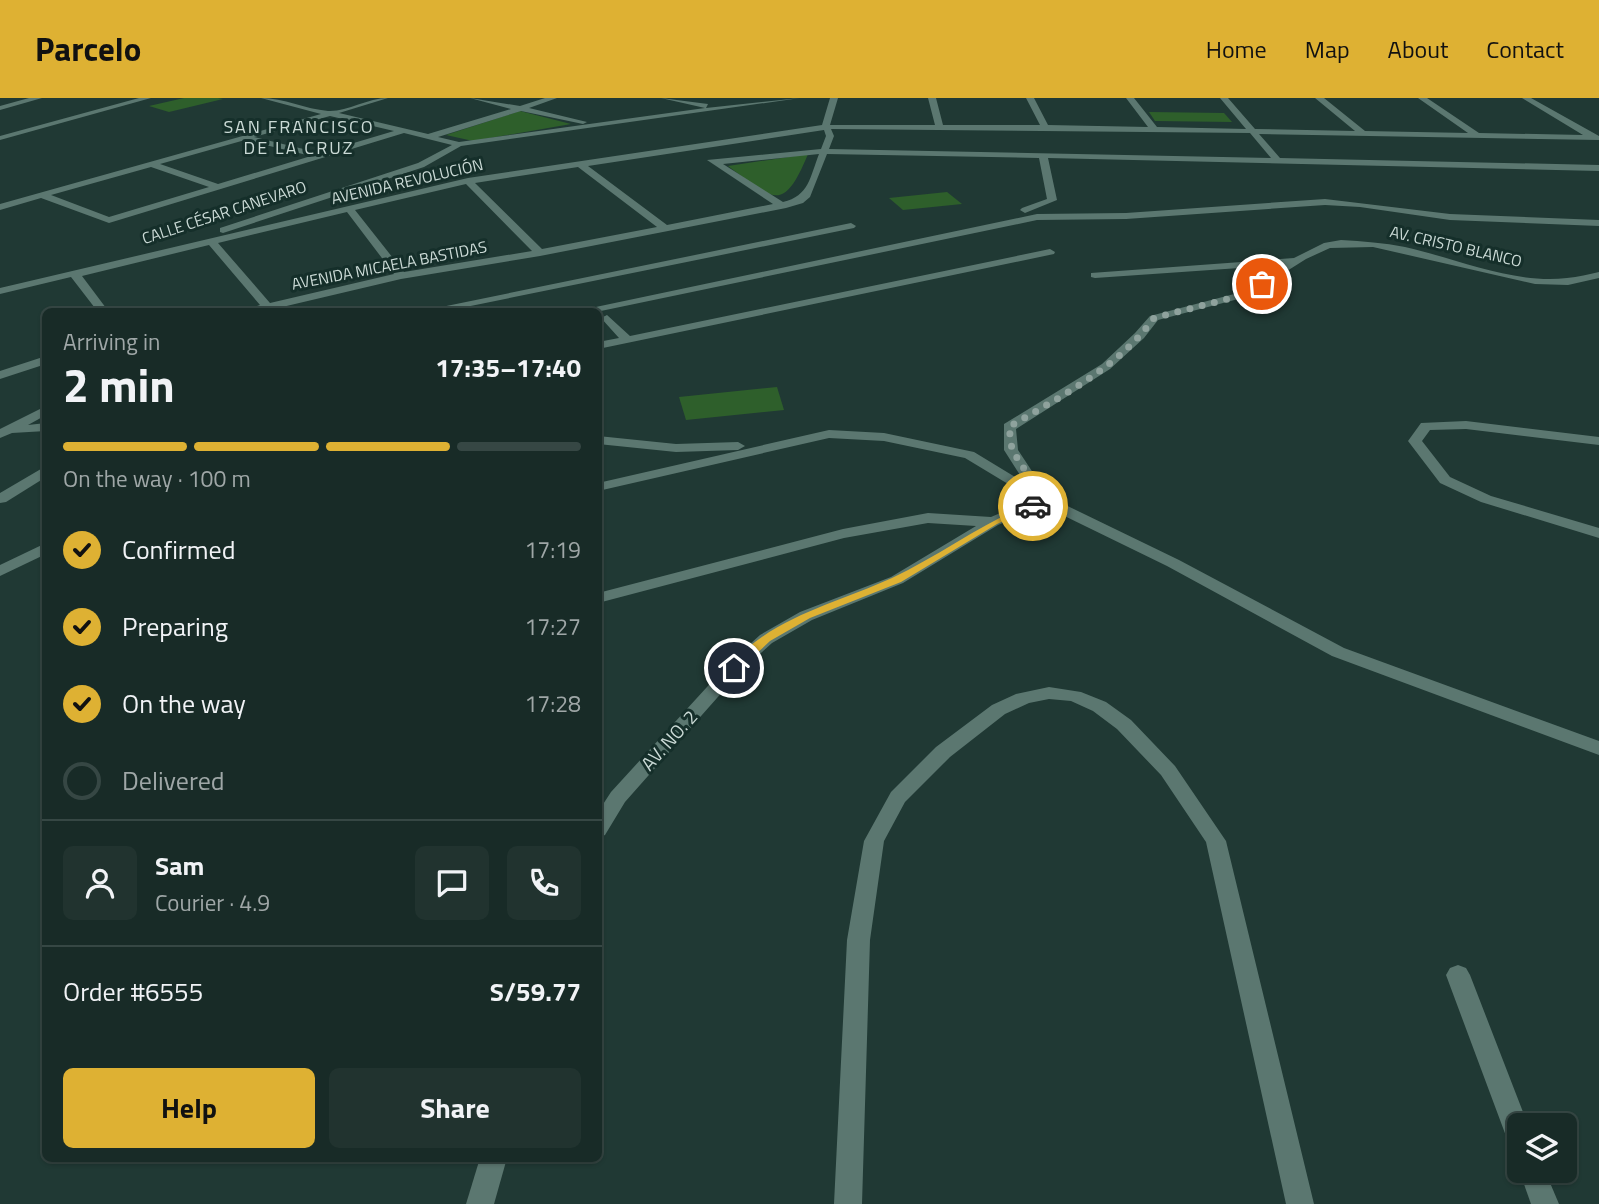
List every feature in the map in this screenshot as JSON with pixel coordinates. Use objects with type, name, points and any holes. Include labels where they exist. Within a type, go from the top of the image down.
[{"type":"street","points":[[0,108],[38,98]]},
{"type":"street","points":[[0,138],[147,98]]},
{"type":"street","points":[[265,98],[459,144],[796,98]]},
{"type":"street","points":[[0,207],[384,98]]},
{"type":"street","points":[[474,98],[596,125]]},
{"type":"street","points":[[428,137],[553,98]]},
{"type":"street","points":[[665,98],[723,109]]},
{"type":"street","points":[[690,147],[783,206],[807,195],[830,136],[825,127],[834,98]]},
{"type":"street","points":[[932,98],[940,127]]},
{"type":"street","points":[[1031,98],[1045,127]]},
{"type":"street","points":[[1130,98],[1155,130]]},
{"type":"street","points":[[1224,98],[1278,161]]},
{"type":"street","points":[[1319,98],[1364,134]]},
{"type":"street","points":[[1422,98],[1478,136]]},
{"type":"street","points":[[1526,98],[1596,138]]},
{"type":"street","points":[[103,100],[122,104]]},
{"type":"street","name":"AVENIDA REVOLUCIÓN","points":[[0,291],[468,181],[825,127],[1045,127],[1596,138]]},
{"type":"street","points":[[41,195],[109,220],[403,131]]},
{"type":"street","points":[[246,138],[321,156]]},
{"type":"street","name":"CALLE CÉSAR CANEVARO","points":[[75,275],[194,240],[421,165],[459,144]]},
{"type":"street","points":[[715,162],[823,151],[1599,168]]},
{"type":"street","points":[[998,226],[1001,219],[1011,214],[1052,200],[1043,156]]},
{"type":"street","points":[[151,164],[218,187]]},
{"type":"street","points":[[580,164],[664,229]]},
{"type":"street","points":[[468,181],[540,253]]},
{"type":"street","points":[[597,308],[1037,217],[1126,216],[1325,202],[1360,204],[1450,217],[1599,223]]},
{"type":"street","name":"AVENIDA MICAELA BASTIDAS","points":[[259,308],[401,276],[540,253],[783,206]]},
{"type":"street","points":[[350,210],[401,276]]},
{"type":"street","points":[[441,308],[851,226]]},
{"type":"street","points":[[0,285],[194,240]]},
{"type":"street","points":[[213,243],[267,306]]},
{"type":"street","name":"AV. CRISTO BLANCO","points":[[1304,258],[1338,243],[1361,243],[1507,276],[1566,279],[1599,275]]},
{"type":"street","points":[[602,345],[1050,252]]},
{"type":"street","points":[[1095,275],[1304,258]]},
{"type":"street","points":[[1044,500],[1012,450],[1009,427],[1097,375],[1144,332],[1154,318],[1243,295],[1304,258]]},
{"type":"street","points":[[75,275],[101,308]]},
{"type":"street","points":[[568,281],[583,294]]},
{"type":"street","points":[[607,318],[627,340]]},
{"type":"street","points":[[1,374],[42,361]]},
{"type":"street","points":[[30,364],[42,374]]},
{"type":"street","points":[[3,433],[42,412]]},
{"type":"street","points":[[1599,441],[1466,425],[1426,426],[1415,441],[1446,480],[1486,499],[1599,533]]},
{"type":"street","points":[[3,433],[42,428]]},
{"type":"street","points":[[602,486],[829,434],[884,436],[923,444],[968,456],[1044,500],[1173,563],[1338,652],[1599,748]]},
{"type":"street","points":[[602,440],[676,448],[776,445]]},
{"type":"street","points":[[1,499],[42,473]]},
{"type":"street","points":[[1,499],[42,488]]},
{"type":"street","name":"AV. NO. 2","points":[[602,824],[618,797],[734,668],[766,639],[806,616],[897,580],[993,522],[1044,500]]},
{"type":"street","points":[[602,597],[843,534],[928,519],[993,522]]},
{"type":"street","points":[[0,571],[42,550]]},
{"type":"street","points":[[848,1204],[853,1151],[857,931],[874,841],[902,787],[951,745],[988,715],[1030,696],[1051,692],[1076,697],[1097,707],[1144,744],[1192,799],[1216,841],[1300,1204]]},
{"type":"street","points":[[1458,975],[1510,1113]]},
{"type":"street","points":[[480,1204],[494,1162]]},
{"type":"street","points":[[1537,1183],[1545,1204]]},
{"type":"green space","points":[[184,98],[223,99],[169,112],[149,106]]},
{"type":"green space","points":[[520,111],[571,124],[473,141],[446,135]]},
{"type":"green space","points":[[1149,112],[1224,113],[1232,122],[1155,121]]},
{"type":"green space","points":[[808,154],[791,186],[784,193],[776,195],[756,187],[728,166]]},
{"type":"green space","points":[[947,192],[962,204],[903,210],[889,198]]},
{"type":"green space","points":[[777,387],[784,410],[686,420],[679,397]]},
{"type":"way so far","points":[[1033,506],[1044,500],[1012,450],[1009,427],[1097,375],[1144,332],[1154,318],[1185,307],[1243,295],[1262,284]]},
{"type":"district","name":"SAN FRANCISCO DE LA CRUZ","points":[[299,137]]},
{"type":"route","points":[[734,668],[766,639],[806,616],[897,580],[993,522],[1033,506]]}]
